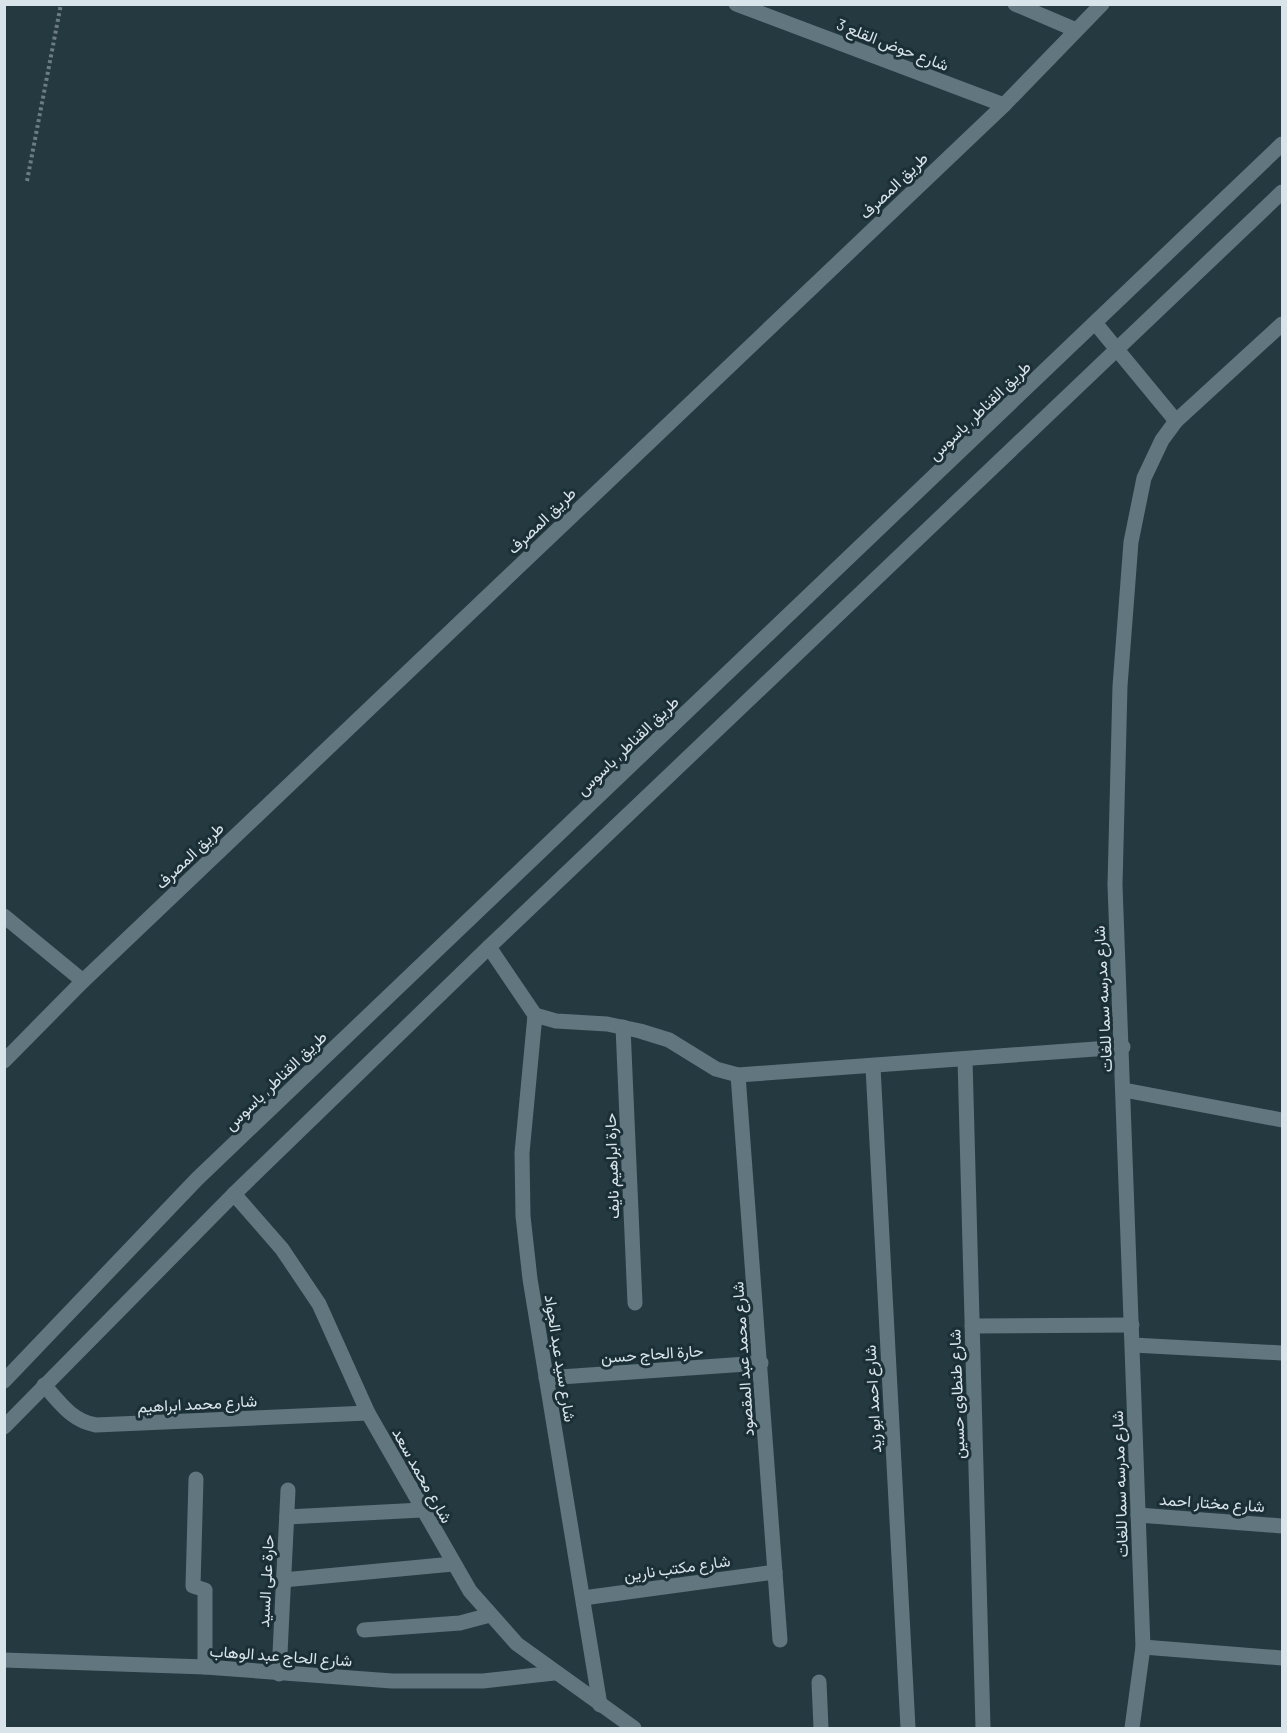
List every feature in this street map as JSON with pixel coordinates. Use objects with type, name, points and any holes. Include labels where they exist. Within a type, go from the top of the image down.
[{"type":"street","name":"شارع حوض القلع 3","points":[[736,4],[1004,105]]},
{"type":"street","points":[[1015,4],[1076,30]]},
{"type":"street","name":"طريق المصرف","points":[[4,1061],[83,981],[1004,105],[1102,4]]},
{"type":"street","name":"طريق القناطر, باسوس","points":[[4,1381],[197,1179],[1282,144]]},
{"type":"street","points":[[4,1427],[234,1194],[489,947],[1282,192]]},
{"type":"street","points":[[1095,324],[1176,421]]},
{"type":"street","name":"شارع مدرسه سما للغات","points":[[1132,1728],[1143,1647],[1123,1047],[1115,885],[1120,686],[1128,573],[1136,510],[1144,478],[1161,440],[1176,421],[1282,324]]},
{"type":"street","points":[[4,916],[83,981]]},
{"type":"street","points":[[489,947],[535,1015],[556,1021],[623,1027],[669,1040],[716,1069],[738,1075],[873,1067],[1123,1047]]},
{"type":"street","name":"شارع سيد عبد الجواد","points":[[535,1015],[522,1180],[530,1279],[600,1705]]},
{"type":"street","name":"حارة ابراهيم نايف","points":[[623,1027],[635,1303]]},
{"type":"street","name":"شارع طنطاوى حسين","points":[[965,1059],[983,1728]]},
{"type":"street","name":"شارع احمد ابو زيد","points":[[873,1067],[908,1728]]},
{"type":"street","name":"شارع محمد عبد المقصود","points":[[738,1075],[780,1640]]},
{"type":"street","points":[[1124,1090],[1282,1120]]},
{"type":"street","name":"شارع محمد سعد","points":[[234,1194],[282,1249],[308,1285],[319,1304],[368,1413],[470,1591],[518,1644],[634,1728]]},
{"type":"street","points":[[972,1326],[1132,1325]]},
{"type":"street","points":[[1133,1345],[1282,1353]]},
{"type":"street","name":"حارة الحاج حسن","points":[[546,1378],[761,1363]]},
{"type":"street","name":"شارع محمد ابراهيم","points":[[44,1385],[69,1414],[96,1425],[368,1413]]},
{"type":"street","points":[[196,1479],[193,1586],[205,1590],[205,1667]]},
{"type":"street","name":"حارة على السيد","points":[[279,1674],[288,1490]]},
{"type":"street","points":[[287,1517],[422,1510]]},
{"type":"street","name":"شارع مختار احمد","points":[[1138,1515],[1282,1526]]},
{"type":"street","points":[[283,1580],[453,1564]]},
{"type":"street","name":"شارع مكتب نارين","points":[[583,1598],[776,1572]]},
{"type":"street","points":[[364,1630],[460,1623],[490,1615]]},
{"type":"street","points":[[1143,1647],[1282,1658]]},
{"type":"street","name":"شارع الحاج عبد الوهاب","points":[[4,1660],[205,1667],[392,1681],[483,1681],[554,1672]]},
{"type":"street","points":[[819,1682],[821,1728]]},
{"type":"path","points":[[27,181],[61,4]]}]
